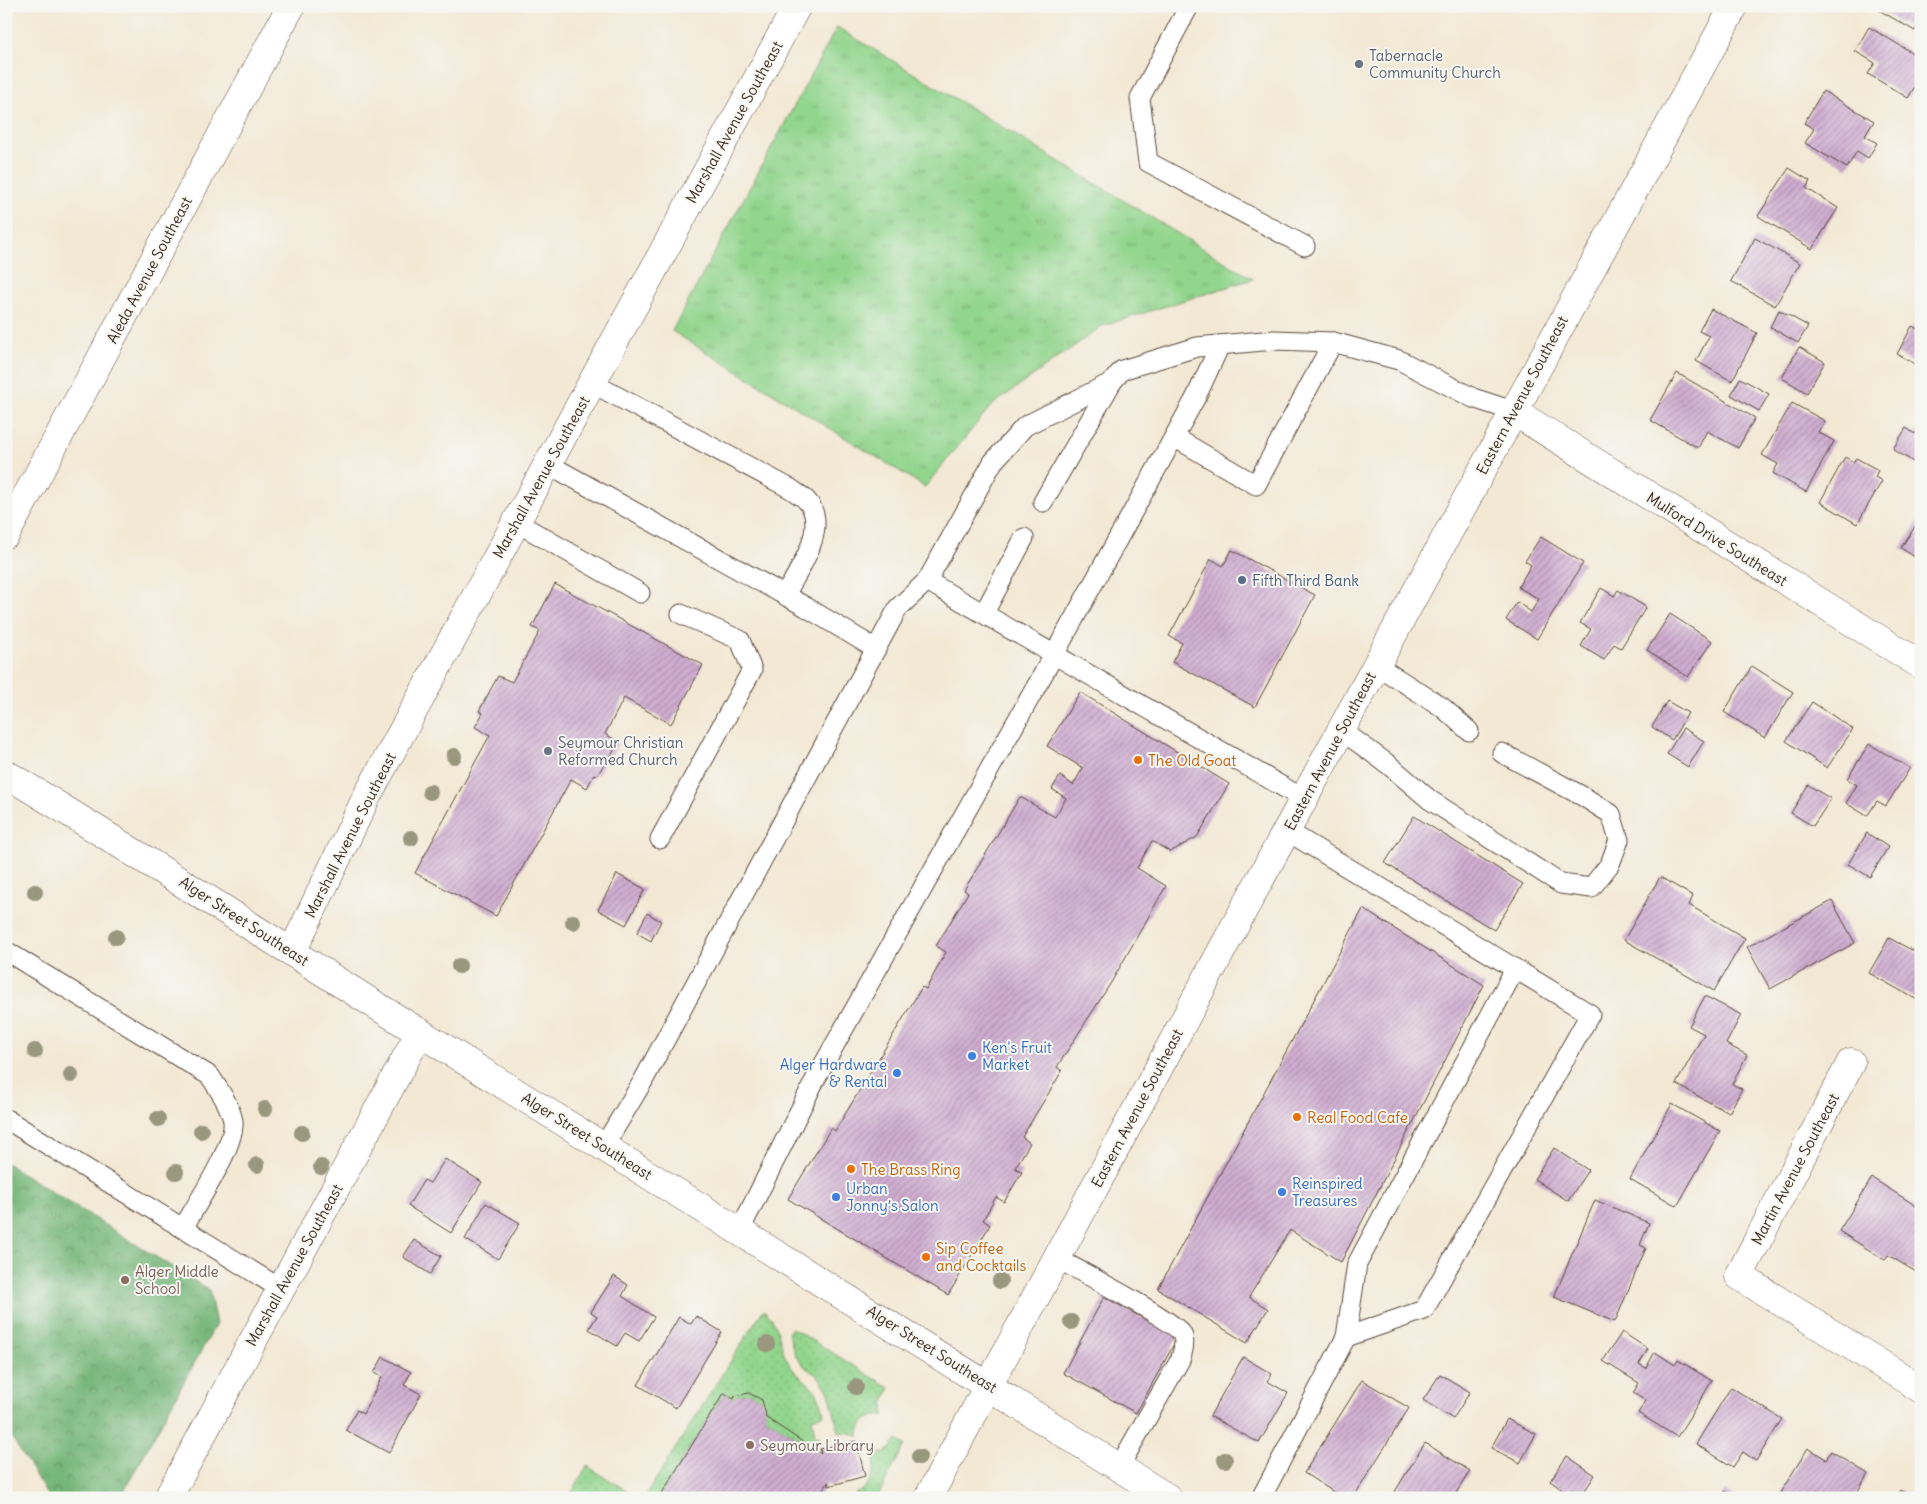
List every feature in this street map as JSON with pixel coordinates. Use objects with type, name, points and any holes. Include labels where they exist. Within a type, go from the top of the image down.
[{"type":"street","name":"Aleda Avenue Southeast","points":[[6,534],[292,6]]},
{"type":"street","name":"Marshall Avenue Southeast","points":[[292,952],[366,798],[797,6]]},
{"type":"street","name":"Eastern Avenue Southeast","points":[[928,1498],[1513,411],[1734,6]]},
{"type":"street","name":"Mulford Drive Southeast","points":[[1513,411],[1921,666]]},
{"type":"street","name":"Alger Street Southeast","points":[[6,774],[140,855],[292,952],[988,1384],[1168,1498]]},
{"type":"street","name":"Marshall Avenue Southeast","points":[[168,1498],[420,1032]]},
{"type":"street","name":"Martin Avenue Southeast","points":[[1851,1062],[1739,1276],[1921,1389]]},
{"type":"lane","points":[[1189,6],[1140,98],[1148,162],[1305,246]]},
{"type":"lane","points":[[1043,502],[1112,382],[1122,370],[1197,347],[1274,340],[1333,342],[1399,360],[1473,398],[1513,411]]},
{"type":"lane","points":[[1174,437],[1256,485],[1333,342]]},
{"type":"lane","points":[[740,1230],[816,1078],[1055,653],[1196,397],[1220,345]]},
{"type":"lane","points":[[604,1146],[643,1080],[898,608],[927,581],[993,462],[1025,426],[1112,382]]},
{"type":"lane","points":[[592,383],[791,489],[808,502],[815,517],[812,545],[784,595]]},
{"type":"lane","points":[[548,464],[784,595],[876,649]]},
{"type":"lane","points":[[516,522],[640,593]]},
{"type":"lane","points":[[984,613],[1024,538]]},
{"type":"lane","points":[[927,581],[1055,653],[1304,799]]},
{"type":"lane","points":[[660,839],[752,670],[740,640],[681,614]]},
{"type":"lane","points":[[1376,666],[1442,707],[1469,731]]},
{"type":"lane","points":[[1341,730],[1389,765],[1430,800],[1560,884],[1591,888],[1610,864],[1619,840],[1611,814],[1584,796],[1502,753]]},
{"type":"lane","points":[[1287,830],[1590,1014],[1424,1310],[1346,1337]]},
{"type":"lane","points":[[6,951],[210,1076],[225,1099],[233,1122],[230,1143],[183,1228]]},
{"type":"lane","points":[[1261,1498],[1346,1337],[1357,1264],[1515,969]]},
{"type":"lane","points":[[6,1119],[281,1289]]},
{"type":"lane","points":[[1056,1258],[1157,1315],[1177,1328],[1182,1335],[1184,1343],[1180,1360],[1119,1467]]},
{"type":"green space","points":[[837,27],[1253,279],[1102,326],[991,406],[925,487],[672,331]]},
{"type":"green space","points":[[6,1163],[209,1290],[216,1324],[120,1498],[49,1498],[6,1428]]},
{"type":"green space","points":[[763,1310],[769,1315],[776,1326],[783,1352],[791,1367],[812,1387],[821,1402],[824,1414],[812,1418],[815,1436],[820,1437],[820,1441],[813,1448],[765,1417],[761,1400],[749,1393],[735,1396],[734,1399],[724,1393],[659,1498],[644,1498]]},
{"type":"green space","points":[[792,1328],[890,1388],[884,1402],[884,1416],[874,1416],[866,1420],[861,1427],[859,1437],[850,1433],[839,1432],[829,1392],[818,1376],[805,1367],[795,1355],[788,1332]]},
{"type":"green space","points":[[897,1440],[905,1445],[877,1498],[856,1498],[855,1494],[865,1487],[874,1472],[873,1454],[886,1453]]},
{"type":"green space","points":[[587,1466],[639,1498],[569,1498]]},
{"type":"building","points":[[1881,6],[1921,6],[1921,20],[1915,31],[1879,10]]},
{"type":"building","points":[[1869,27],[1921,58],[1921,75],[1908,98],[1868,74],[1875,63],[1855,51]]},
{"type":"building","points":[[1823,91],[1874,121],[1865,136],[1877,143],[1868,158],[1857,151],[1847,168],[1805,143],[1814,129],[1804,123]]},
{"type":"building","points":[[1789,168],[1810,181],[1806,188],[1838,208],[1812,249],[1758,216]]},
{"type":"building","points":[[1755,238],[1800,263],[1775,306],[1731,281]]},
{"type":"building","points":[[1711,309],[1757,333],[1732,381],[1696,361],[1709,336],[1699,331]]},
{"type":"building","points":[[1779,310],[1808,326],[1798,343],[1770,327]]},
{"type":"building","points":[[1912,326],[1921,331],[1921,367],[1897,354]]},
{"type":"building","points":[[1799,347],[1825,362],[1807,393],[1782,378]]},
{"type":"building","points":[[1677,373],[1755,418],[1738,448],[1707,431],[1698,448],[1650,420]]},
{"type":"building","points":[[1740,378],[1769,394],[1759,411],[1731,395]]},
{"type":"building","points":[[1792,403],[1825,421],[1818,432],[1834,441],[1806,492],[1773,473],[1778,464],[1762,455]]},
{"type":"building","points":[[1906,428],[1915,434],[1918,429],[1921,430],[1921,460],[1918,465],[1893,449]]},
{"type":"building","points":[[1845,457],[1853,462],[1856,458],[1878,470],[1875,477],[1882,481],[1857,524],[1820,502]]},
{"type":"building","points":[[1921,517],[1921,561],[1901,548]]},
{"type":"building","points":[[1541,537],[1583,563],[1537,639],[1506,620],[1517,602],[1531,612],[1539,599],[1518,587],[1531,565],[1525,561]]},
{"type":"building","points":[[1232,550],[1315,595],[1255,707],[1172,662],[1182,643],[1169,636],[1211,559],[1223,566]]},
{"type":"building","name":"Seymour Christian Reformed Church","points":[[555,584],[703,665],[671,724],[624,698],[605,734],[619,742],[608,761],[606,760],[598,775],[594,774],[587,788],[571,779],[496,916],[415,873],[490,735],[475,727],[483,713],[479,711],[498,676],[512,682],[540,631],[532,627]]},
{"type":"building","points":[[1601,588],[1614,596],[1618,590],[1646,607],[1621,648],[1614,644],[1604,660],[1581,646],[1591,629],[1580,623]]},
{"type":"building","points":[[1670,614],[1712,641],[1688,677],[1647,650]]},
{"type":"building","points":[[1752,666],[1793,692],[1765,738],[1724,712]]},
{"type":"building","points":[[1080,692],[1229,784],[1197,837],[1170,852],[1152,841],[1137,868],[1166,886],[1112,981],[1057,1067],[1062,1071],[1022,1137],[1030,1143],[1015,1168],[1022,1172],[1004,1202],[996,1197],[983,1220],[990,1225],[948,1295],[788,1199],[831,1128],[835,1131],[922,987],[926,989],[946,952],[936,946],[968,893],[964,890],[1020,797],[1055,817],[1066,798],[1052,789],[1060,776],[1073,785],[1083,768],[1047,746]]},
{"type":"building","points":[[1667,701],[1688,713],[1672,740],[1652,727]]},
{"type":"building","points":[[1812,702],[1853,729],[1827,768],[1786,741]]},
{"type":"building","points":[[1683,728],[1704,741],[1688,767],[1667,754]]},
{"type":"building","points":[[1869,744],[1910,768],[1886,806],[1877,801],[1867,816],[1846,803],[1857,785],[1847,779]]},
{"type":"building","points":[[1808,785],[1831,799],[1813,826],[1791,813]]},
{"type":"building","points":[[1414,816],[1523,884],[1494,930],[1385,863]]},
{"type":"building","points":[[1867,833],[1888,847],[1870,877],[1848,864]]},
{"type":"building","points":[[617,874],[645,889],[626,925],[598,910]]},
{"type":"building","points":[[1660,877],[1693,896],[1689,905],[1745,938],[1714,991],[1624,940]]},
{"type":"building","points":[[1832,901],[1855,943],[1770,989],[1747,947]]},
{"type":"building","points":[[1363,909],[1484,985],[1341,1262],[1290,1230],[1249,1297],[1268,1309],[1247,1343],[1158,1289]]},
{"type":"building","points":[[647,913],[661,921],[651,941],[637,933]]},
{"type":"building","points":[[1889,938],[1921,955],[1921,1002],[1869,973]]},
{"type":"building","points":[[1705,996],[1741,1015],[1726,1044],[1747,1055],[1732,1084],[1742,1089],[1729,1113],[1676,1084],[1704,1034],[1689,1026]]},
{"type":"building","points":[[1672,1104],[1720,1131],[1677,1206],[1630,1179]]},
{"type":"building","points":[[1554,1148],[1588,1170],[1568,1201],[1534,1179]]},
{"type":"building","points":[[445,1159],[482,1182],[451,1233],[408,1206],[424,1180],[430,1183]]},
{"type":"building","points":[[1872,1178],[1921,1209],[1921,1264],[1916,1272],[1888,1255],[1885,1260],[1839,1231]]},
{"type":"building","points":[[1595,1200],[1649,1223],[1640,1245],[1646,1248],[1615,1322],[1554,1297]]},
{"type":"building","points":[[486,1203],[520,1223],[498,1259],[465,1239]]},
{"type":"building","points":[[414,1240],[441,1256],[430,1274],[403,1257]]},
{"type":"building","points":[[614,1276],[628,1285],[622,1296],[654,1317],[639,1341],[625,1333],[617,1346],[589,1329],[597,1316],[591,1312]]},
{"type":"building","points":[[1104,1297],[1178,1337],[1136,1413],[1063,1373]]},
{"type":"building","points":[[696,1316],[722,1332],[676,1408],[638,1385],[679,1317],[691,1324]]},
{"type":"building","points":[[1622,1332],[1648,1349],[1639,1364],[1646,1368],[1655,1352],[1675,1365],[1678,1360],[1712,1381],[1677,1437],[1638,1413],[1646,1401],[1633,1393],[1639,1383],[1603,1361]]},
{"type":"building","points":[[383,1357],[411,1372],[404,1385],[421,1394],[389,1453],[346,1430],[357,1410],[363,1414],[382,1377],[374,1373]]},
{"type":"building","points":[[1243,1357],[1272,1374],[1267,1381],[1288,1393],[1259,1443],[1210,1416]]},
{"type":"building","points":[[1440,1374],[1470,1392],[1453,1419],[1423,1400]]},
{"type":"building","points":[[1362,1380],[1409,1408],[1353,1498],[1343,1498],[1304,1473]]},
{"type":"building","points":[[1731,1387],[1782,1419],[1756,1461],[1743,1452],[1733,1467],[1696,1444]]},
{"type":"building","name":"Seymour Library","points":[[724,1393],[734,1399],[735,1396],[749,1393],[762,1400],[765,1417],[821,1454],[820,1449],[856,1441],[865,1476],[829,1486],[828,1482],[818,1498],[659,1498]]},
{"type":"building","points":[[1507,1419],[1536,1434],[1520,1463],[1491,1448]]},
{"type":"building","points":[[1425,1443],[1470,1471],[1453,1498],[1391,1498]]},
{"type":"building","points":[[1808,1448],[1826,1459],[1831,1451],[1868,1474],[1854,1498],[1787,1498],[1780,1493]]},
{"type":"building","points":[[1567,1456],[1595,1475],[1580,1498],[1574,1498],[1550,1481]]},
{"type":"building","points":[[1900,1490],[1912,1498],[1896,1498]]},
{"type":"building","points":[[1725,1491],[1736,1498],[1721,1498]]},
{"type":"place","name":"Tabernacle Community Church","points":[[1359,64]]},
{"type":"place","name":"Fifth Third Bank","points":[[1242,580]]},
{"type":"place","name":"Seymour Christian Reformed Church","points":[[548,751]]},
{"type":"place","name":"The Old Goat","points":[[1138,760]]},
{"type":"place","name":"Ken's Fruit Market","points":[[972,1056]]},
{"type":"place","name":"Alger Hardware & Rental","points":[[897,1073]]},
{"type":"place","name":"Real Food Cafe","points":[[1297,1117]]},
{"type":"place","name":"The Brass Ring","points":[[851,1169]]},
{"type":"place","name":"Reinspired Treasures","points":[[1282,1192]]},
{"type":"place","name":"Urban Jonny’s Salon","points":[[836,1197]]},
{"type":"place","name":"Sip Coffee and Cocktails","points":[[926,1257]]},
{"type":"place","name":"Alger Middle School","points":[[125,1280]]},
{"type":"place","name":"Seymour Library","points":[[750,1445]]}]
